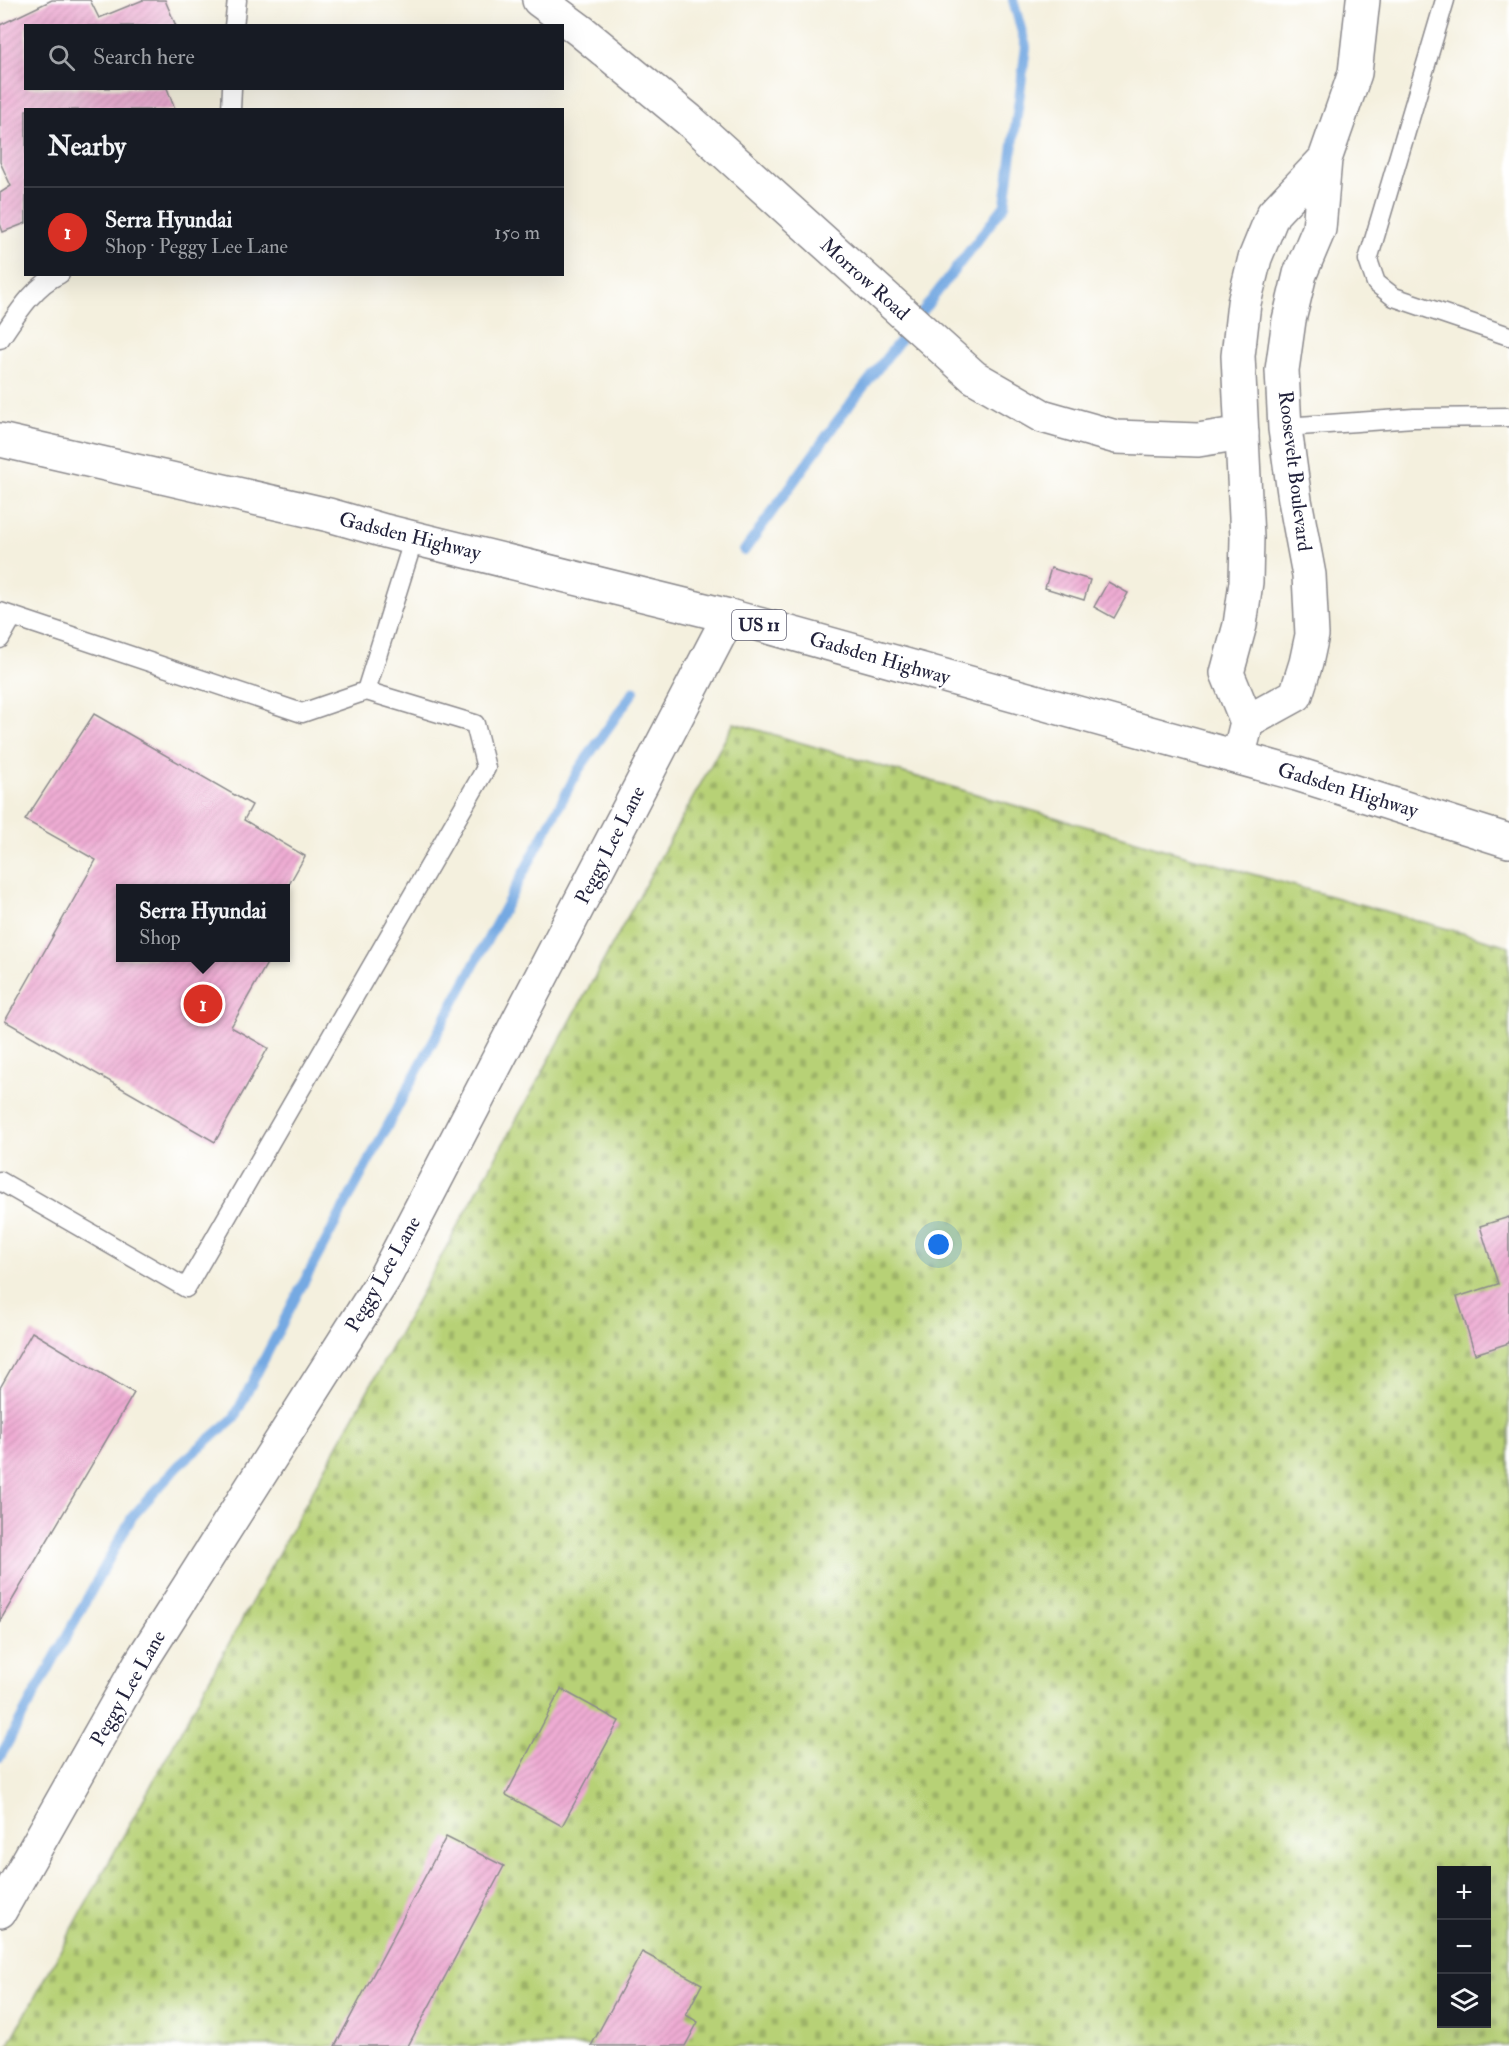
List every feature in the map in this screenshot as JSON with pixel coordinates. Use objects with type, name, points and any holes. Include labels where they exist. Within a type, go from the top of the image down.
[{"type":"street","name":"Morrow Road","points":[[539,0],[581,30],[689,120],[974,377],[1042,416],[1116,436],[1198,440],[1242,433]]},
{"type":"street","name":"Roosevelt Boulevard","points":[[1325,159],[1273,214],[1255,258],[1244,303],[1238,356],[1247,538],[1246,582],[1240,625],[1227,674],[1247,722],[1296,695],[1312,635],[1309,575],[1295,500],[1285,427],[1282,370],[1289,320],[1300,274],[1319,229],[1325,159],[1355,73],[1363,0]]},
{"type":"street","name":"Gadsden Highway","points":[[0,440],[329,515],[729,616],[1238,757],[1509,841]]},
{"type":"street","name":"Peggy Lee Lane","points":[[0,1911],[139,1665],[385,1277],[729,616]]},
{"type":"street","points":[[1238,757],[1247,722]]},
{"type":"lane","points":[[234,24],[237,0]]},
{"type":"lane","points":[[1445,0],[1368,260],[1376,284],[1394,297],[1509,336]]},
{"type":"lane","points":[[231,90],[231,108]]},
{"type":"lane","points":[[0,339],[22,306],[48,279],[55,276]]},
{"type":"lane","points":[[1285,427],[1414,418],[1509,417]]},
{"type":"lane","points":[[366,691],[414,538]]},
{"type":"lane","points":[[0,639],[7,614],[302,713],[366,691],[475,724],[486,768],[186,1288],[0,1181]]},
{"type":"green space","points":[[734,723],[1170,851],[1509,946],[1509,2046],[8,2046]]},
{"type":"building","points":[[52,0],[90,0],[99,18],[143,0],[165,0],[175,24],[24,24],[24,90],[168,90],[174,108],[24,108],[24,224],[3,232],[0,224],[0,193],[11,186],[0,162],[0,25]]},
{"type":"building","points":[[1051,568],[1090,580],[1084,600],[1045,588]]},
{"type":"building","points":[[1108,582],[1128,593],[1114,618],[1094,607]]},
{"type":"building","points":[[94,714],[252,805],[244,820],[305,856],[289,884],[116,884],[116,962],[268,962],[231,1027],[268,1048],[215,1142],[5,1021],[96,860],[25,820]]},
{"type":"building","points":[[1509,1217],[1509,1343],[1475,1354],[1457,1297],[1498,1284],[1480,1226]]},
{"type":"building","points":[[32,1332],[134,1393],[0,1621],[0,1388]]},
{"type":"building","points":[[561,1689],[619,1721],[562,1826],[506,1795]]},
{"type":"building","points":[[446,1837],[504,1866],[408,2046],[335,2046]]},
{"type":"building","points":[[642,1952],[702,1984],[686,2015],[698,2022],[685,2046],[591,2046]]},
{"type":"waterway","points":[[744,551],[838,420],[1005,205],[1026,47],[1013,0]]},
{"type":"waterway","points":[[0,1757],[132,1517],[179,1465],[234,1418],[298,1293],[579,769],[634,691]]},
{"type":"place","name":"Serra Hyundai","points":[[203,1004]]}]
